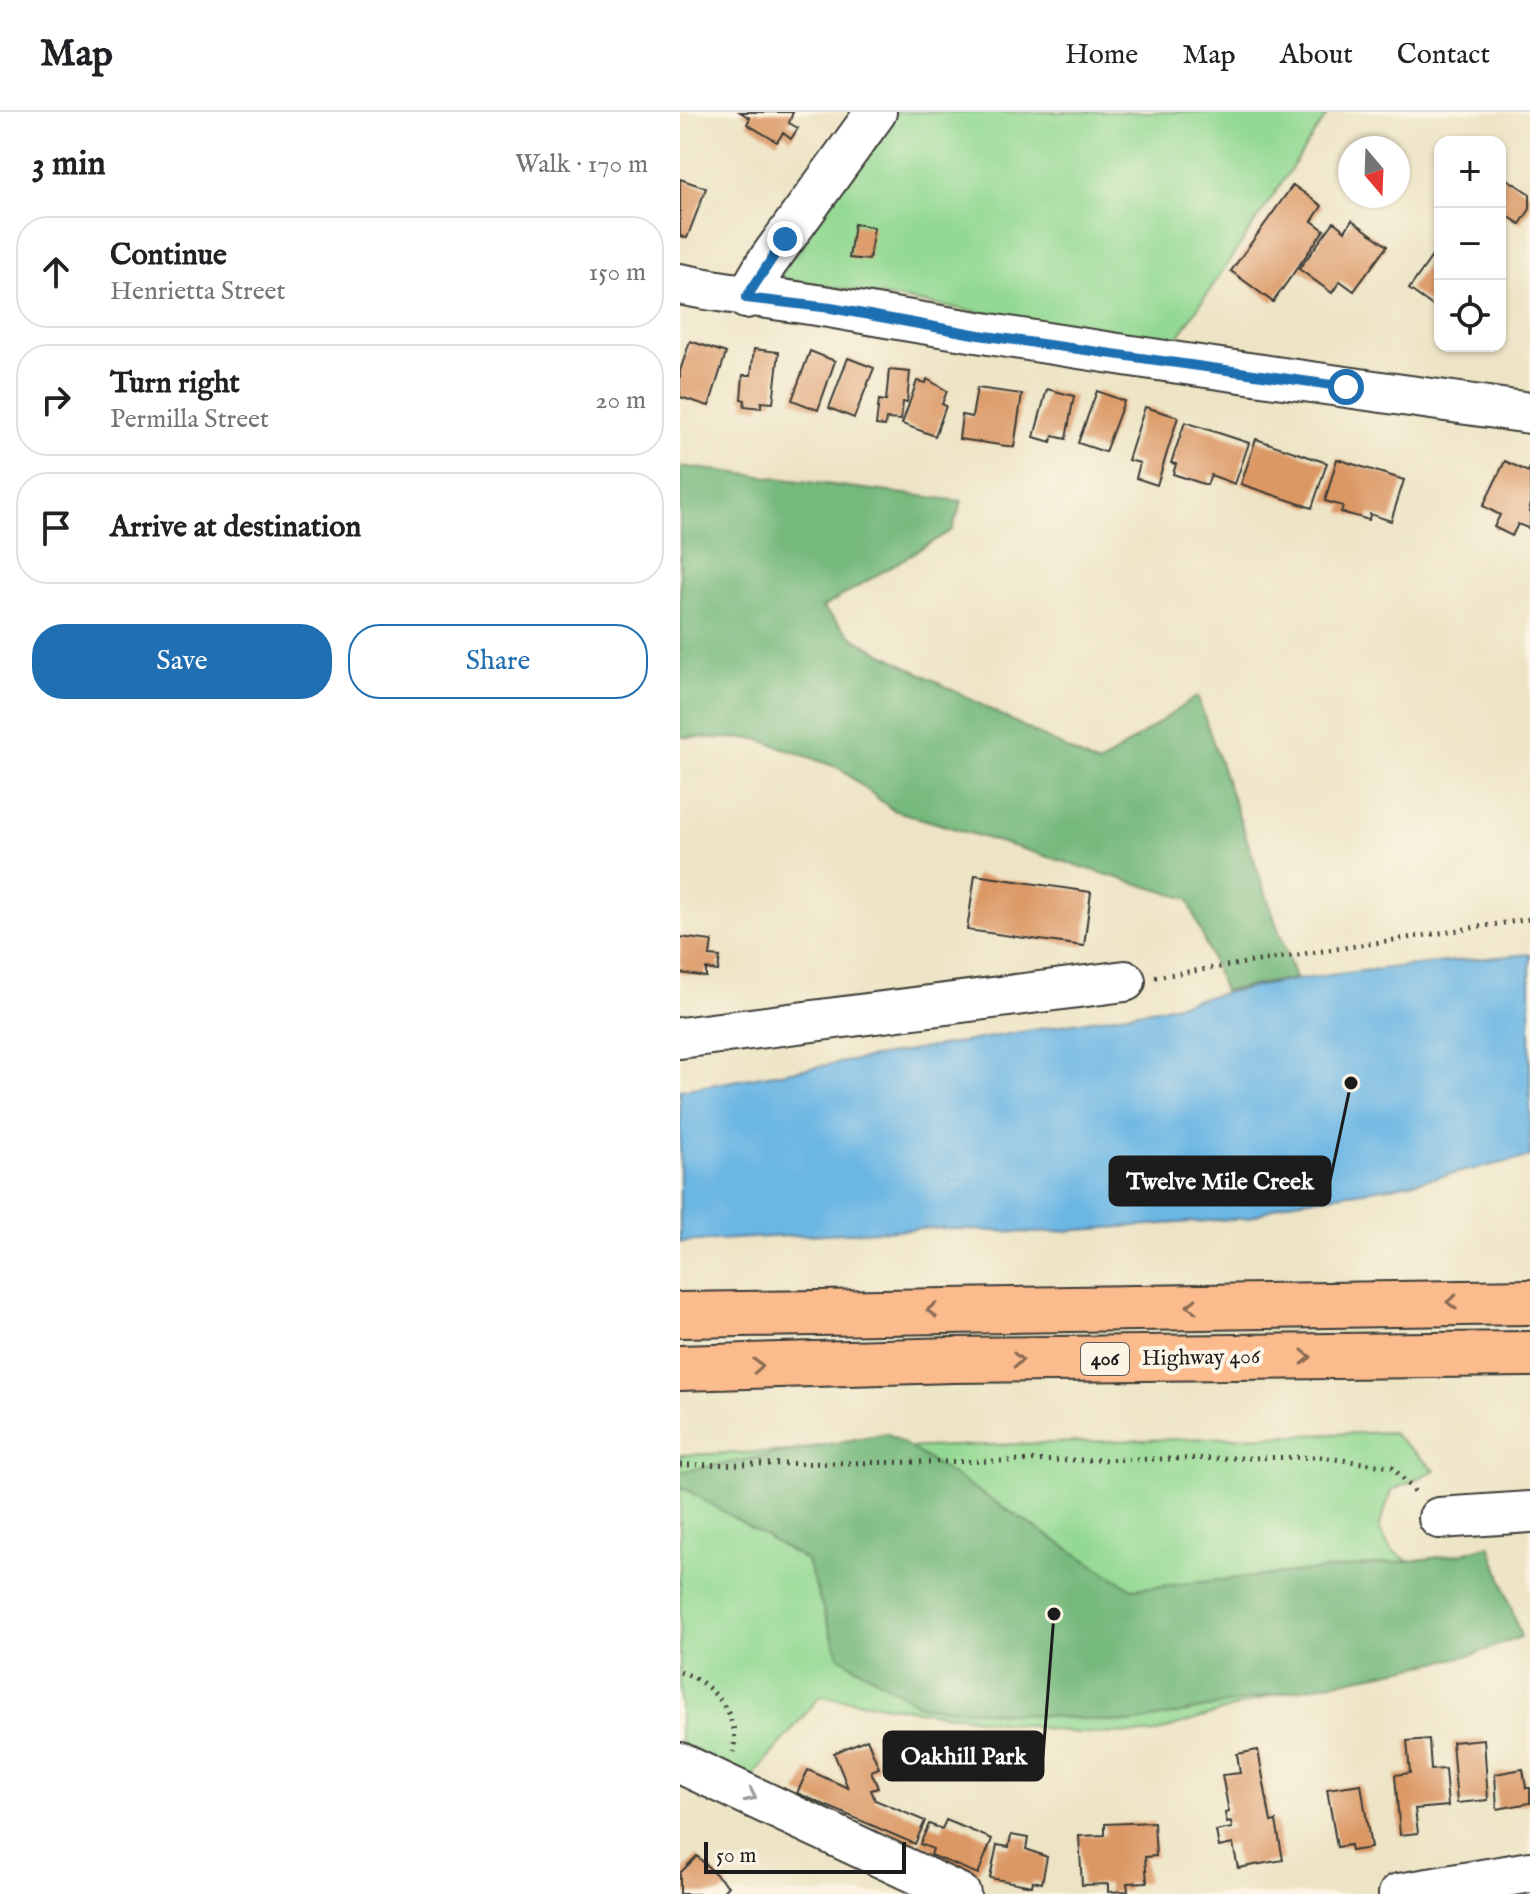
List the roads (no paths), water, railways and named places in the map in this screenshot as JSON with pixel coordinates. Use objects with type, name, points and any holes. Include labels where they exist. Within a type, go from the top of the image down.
[{"type":"highway","points":[[680,1315],[1530,1302]]},
{"type":"highway","name":"Highway 406","points":[[680,1368],[953,1360],[1530,1354]]},
{"type":"street","points":[[746,298],[766,264],[876,112]]},
{"type":"street","points":[[680,284],[746,298],[831,308],[979,335],[1530,413]]},
{"type":"street","points":[[680,1038],[1125,981]]},
{"type":"street","points":[[1439,1518],[1530,1512]]},
{"type":"street","points":[[680,1763],[960,1894]]},
{"type":"street","points":[[1399,1894],[1530,1872]]},
{"type":"water","points":[[1530,954],[1530,1157],[1391,1187],[1289,1202],[1249,1218],[1036,1233],[934,1228],[680,1242],[680,1090],[1162,1008],[1253,987],[1391,968]]},
{"type":"place","name":"Twelve Mile Creek","points":[[1351,1083]]},
{"type":"place","name":"Oakhill Park","points":[[1054,1614]]}]
